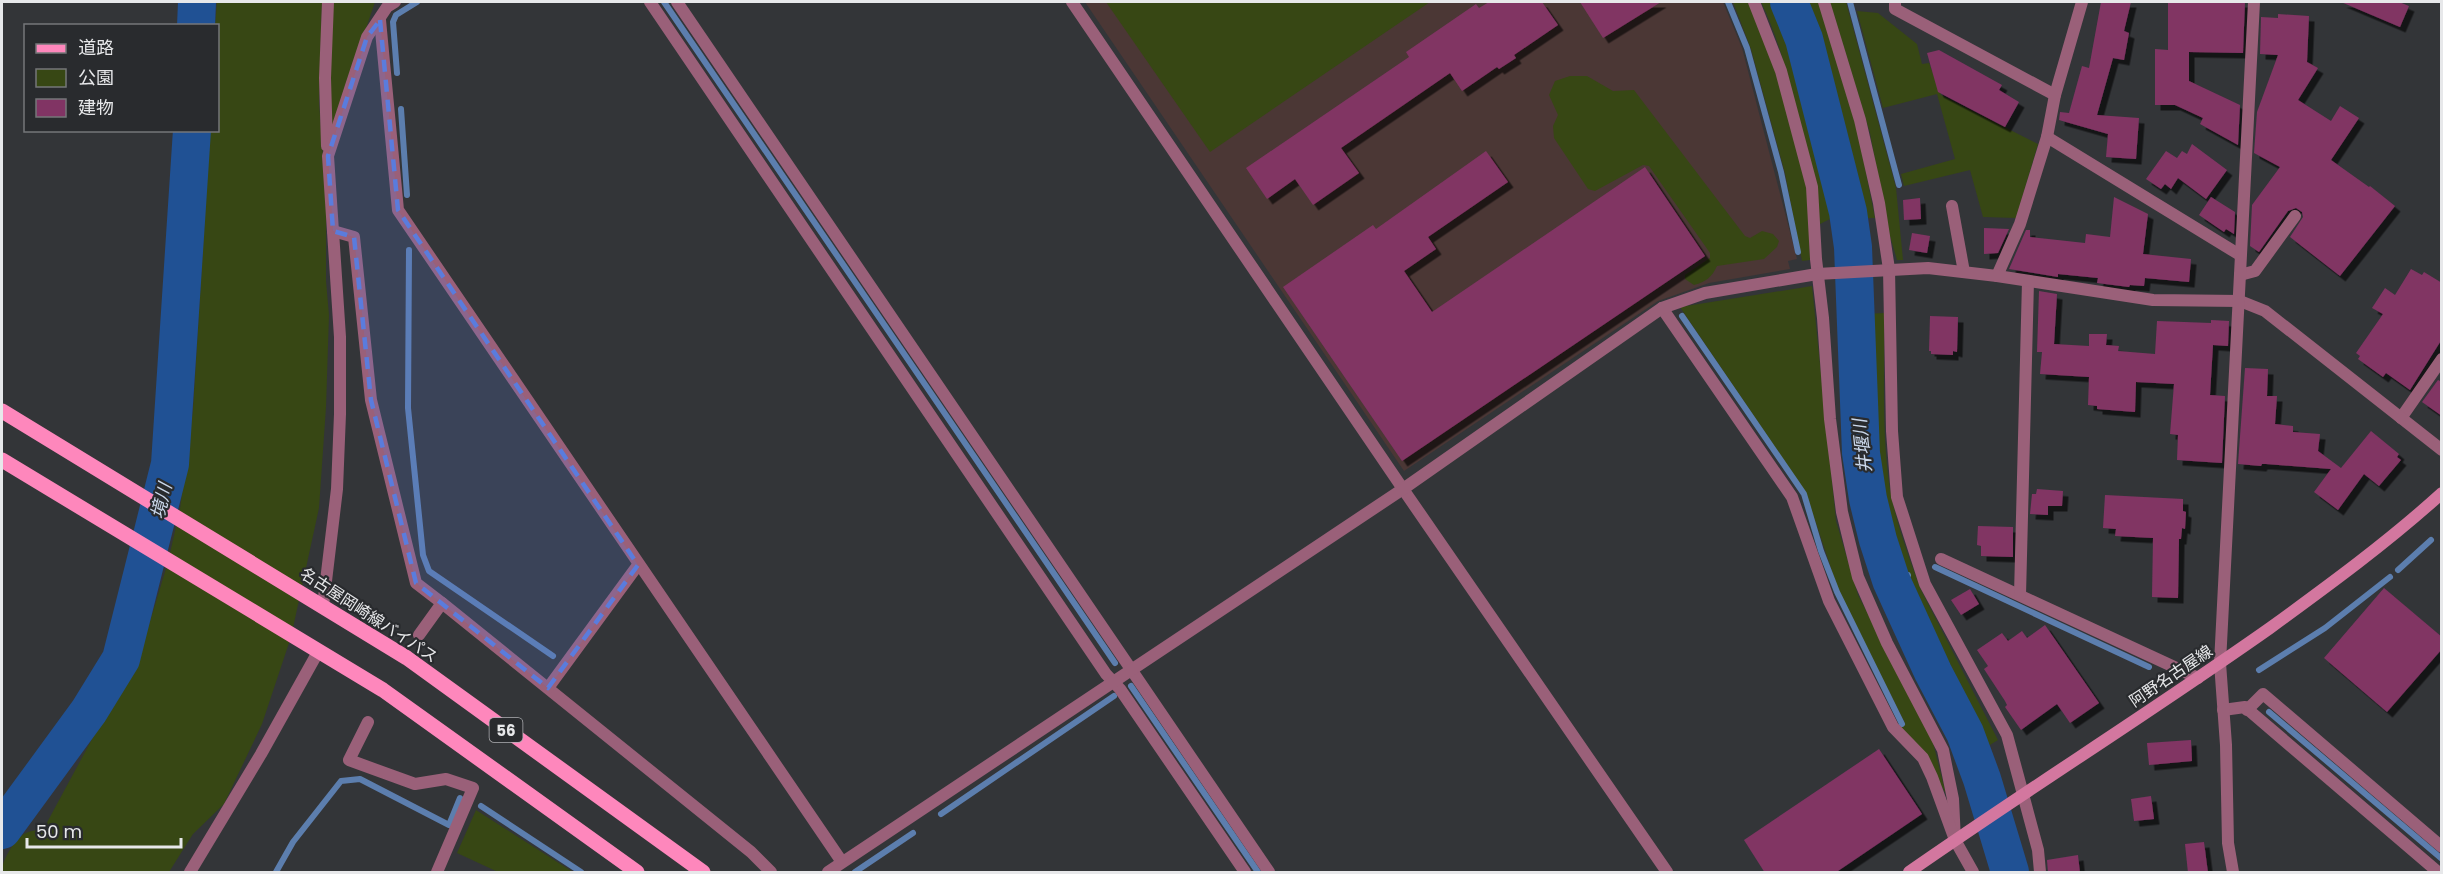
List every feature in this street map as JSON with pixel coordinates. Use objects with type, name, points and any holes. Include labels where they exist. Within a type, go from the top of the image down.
[{"type":"main road","name":"名古屋岡崎線バイパス","points":[[2,411],[406,658],[703,873]]},
{"type":"main road","name":"56","points":[[2,460],[383,690],[637,873]]},
{"type":"main road","name":"阿野名古屋線","points":[[1909,873],[1959,837],[2220,663],[2326,587],[2442,494]]},
{"type":"street","points":[[323,606],[337,489],[340,337],[325,78],[328,2]]},
{"type":"street","points":[[328,156],[367,37],[387,7],[395,2]]},
{"type":"street","points":[[650,2],[1100,664],[1245,873]]},
{"type":"street","points":[[676,2],[1125,658],[1269,873]]},
{"type":"street","points":[[1072,2],[1667,873]]},
{"type":"street","points":[[1754,2],[1781,71],[1812,187],[1830,419],[1842,512],[1858,577],[1887,644],[1943,750],[1959,837]]},
{"type":"street","points":[[1824,2],[1860,120],[1879,203],[1886,269],[1892,431],[1897,497],[1925,584],[2007,735],[2021,797],[2038,850],[2040,873]]},
{"type":"street","points":[[1895,2],[1895,9],[2055,95]]},
{"type":"street","points":[[1996,276],[2020,224],[2047,137],[2055,95],[2082,2]]},
{"type":"street","points":[[2233,873],[2228,833],[2220,663],[2254,2]]},
{"type":"street","points":[[380,20],[398,210],[842,862]]},
{"type":"street","points":[[2047,137],[2240,255]]},
{"type":"street","points":[[1952,206],[1964,272]]},
{"type":"street","points":[[2240,275],[2255,271],[2295,216]]},
{"type":"street","points":[[333,231],[354,237],[371,400],[416,583],[751,852],[771,873]]},
{"type":"street","points":[[828,873],[1403,489],[1662,308],[1705,292],[1820,274],[1928,268],[2153,300],[2240,301],[2265,311],[2442,450]]},
{"type":"street","points":[[2020,595],[2028,281]]},
{"type":"street","points":[[1662,308],[1792,497],[1829,601],[1893,728],[1923,758],[1973,873]]},
{"type":"street","points":[[2401,418],[2442,359]]},
{"type":"street","points":[[1941,560],[2198,678]]},
{"type":"street","points":[[548,688],[639,566]]},
{"type":"street","points":[[419,635],[442,603]]},
{"type":"street","points":[[190,873],[318,652]]},
{"type":"street","points":[[2247,710],[2263,694],[2442,847]]},
{"type":"street","points":[[2223,710],[2245,707],[2438,873]]},
{"type":"street","points":[[368,722],[349,760],[415,784],[446,779],[473,788],[436,873]]},
{"type":"highlighted area","points":[[380,20],[398,210],[638,565],[548,688],[416,583],[371,400],[354,237],[333,231],[328,156],[367,37]]},
{"type":"shaded area","points":[[1085,2],[1723,2],[1742,48],[1797,259],[1788,261],[1790,269],[1709,283],[1658,301],[1404,471]]},
{"type":"green space","points":[[217,2],[322,2],[319,102],[326,199],[326,281],[329,315],[326,407],[319,508],[291,637],[262,724],[224,804],[193,834],[169,872],[2,872],[6,857],[16,841],[26,833],[44,828],[125,678],[148,628],[168,562],[180,509],[193,410],[204,231],[207,132],[219,132],[219,24],[215,24]]},
{"type":"green space","points":[[332,2],[375,2],[331,131],[329,87]]},
{"type":"green space","points":[[1106,2],[1430,2],[1210,152]]},
{"type":"green space","points":[[1733,2],[1750,2],[1776,71],[1808,187],[1810,260],[1802,261],[1785,173],[1751,49]]},
{"type":"green space","points":[[1761,2],[1783,2],[1815,107],[1838,215],[1820,224],[1789,82],[1772,27]]},
{"type":"green space","points":[[1798,2],[1819,2],[1855,118],[1875,218],[1859,218],[1855,212],[1831,106]]},
{"type":"green space","points":[[1830,2],[1846,2],[1896,188],[1903,260],[1897,260],[1888,229],[1870,133]]},
{"type":"green space","points":[[1857,11],[1878,13],[1917,44],[1922,64],[1929,63],[1941,95],[2038,144],[2016,218],[1983,217],[1970,170],[1904,186],[1901,174],[1955,159],[1937,94],[1883,108]]},
{"type":"green space","points":[[1570,76],[1587,76],[1613,91],[1634,90],[1745,236],[1750,238],[1762,231],[1773,234],[1779,241],[1777,247],[1764,259],[1717,266],[1705,281],[1698,284],[1694,285],[1685,279],[1685,275],[1710,258],[1710,253],[1649,166],[1643,165],[1595,191],[1588,189],[1554,138],[1553,126],[1558,115],[1549,95],[1555,81]]},
{"type":"green space","points":[[1812,286],[1836,521],[1858,595],[1931,735],[1946,794],[1939,781],[1899,728],[1905,723],[1839,592],[1806,493],[1680,307]]},
{"type":"green space","points":[[1884,313],[1885,445],[1890,489],[1903,540],[1921,590],[1998,740],[1980,751],[1898,582],[1909,578],[1908,573],[1896,576],[1877,509],[1867,443],[1862,344],[1865,314]]},
{"type":"green space","points":[[476,810],[573,872],[498,872],[457,853]]},
{"type":"building","points":[[1489,2],[1542,2],[1558,25],[1514,55],[1516,58],[1499,69],[1497,67],[1462,91],[1450,73],[1341,148],[1359,173],[1313,205],[1295,179],[1267,199],[1246,168],[1409,57],[1406,52],[1476,4],[1479,8]]},
{"type":"building","points":[[1580,2],[1661,2],[1603,38]]},
{"type":"building","points":[[2101,2],[2131,2],[2124,31],[2129,33],[2124,60],[2113,58],[2097,115],[2139,118],[2136,159],[2106,157],[2108,134],[2059,120],[2060,112],[2069,113],[2082,66],[2089,68]]},
{"type":"building","points":[[2168,2],[2245,2],[2243,53],[2189,52],[2189,81],[2240,105],[2238,145],[2200,124],[2203,118],[2175,105],[2155,105],[2155,49],[2168,50]]},
{"type":"building","points":[[2341,2],[2399,2],[2409,6],[2400,27]]},
{"type":"building","points":[[2278,14],[2309,16],[2307,62],[2318,68],[2298,100],[2331,121],[2340,106],[2359,118],[2331,160],[2395,206],[2340,276],[2290,237],[2303,217],[2302,212],[2296,208],[2288,211],[2259,252],[2250,246],[2252,205],[2280,167],[2254,153],[2257,112],[2278,55],[2260,54],[2261,17],[2278,18]]},
{"type":"building","points":[[1939,50],[2002,85],[1999,90],[2019,102],[2005,127],[1938,92],[1927,53]]},
{"type":"building","points":[[2192,144],[2227,170],[2206,199],[2178,178],[2171,189],[2165,184],[2161,189],[2146,179],[2166,151],[2177,158],[2182,151],[2187,154]]},
{"type":"building","points":[[1486,151],[1508,182],[1428,237],[1436,249],[1404,271],[1432,312],[1645,167],[1705,256],[1402,461],[1283,287],[1373,225],[1376,229]]},
{"type":"building","points":[[2114,197],[2148,214],[2143,254],[2191,259],[2189,282],[2145,278],[2144,286],[2130,285],[2129,287],[2097,283],[2098,278],[2058,274],[2058,277],[2009,269],[2026,230],[2030,230],[2030,237],[2085,243],[2086,234],[2110,237]]},
{"type":"building","points":[[2211,197],[2235,212],[2234,234],[2226,229],[2224,232],[2199,215]]},
{"type":"building","points":[[1920,198],[1921,219],[1904,220],[1903,200]]},
{"type":"building","points":[[1984,228],[2009,229],[1998,253],[1984,254]]},
{"type":"building","points":[[1912,233],[1930,236],[1927,253],[1909,250]]},
{"type":"building","points":[[2411,269],[2422,275],[2424,272],[2442,283],[2442,339],[2410,390],[2386,373],[2383,377],[2358,359],[2360,356],[2356,353],[2383,314],[2372,308],[2385,288],[2395,295]]},
{"type":"building","points":[[2039,291],[2057,294],[2054,344],[2089,346],[2089,334],[2107,334],[2106,345],[2119,346],[2118,351],[2155,354],[2157,321],[2211,323],[2211,320],[2229,321],[2228,346],[2213,345],[2210,395],[2225,396],[2222,463],[2177,460],[2178,435],[2170,434],[2174,384],[2136,382],[2135,412],[2097,409],[2097,406],[2088,405],[2089,377],[2040,374],[2042,352],[2037,352]]},
{"type":"building","points":[[1930,316],[1958,317],[1957,352],[1953,351],[1953,355],[1931,354],[1929,351]]},
{"type":"building","points":[[2245,368],[2268,369],[2267,396],[2277,396],[2275,424],[2293,426],[2293,432],[2320,434],[2318,451],[2341,468],[2371,431],[2399,454],[2397,457],[2401,460],[2379,486],[2364,474],[2338,510],[2314,492],[2331,469],[2238,464]]},
{"type":"building","points":[[2438,380],[2442,382],[2442,416],[2422,402]]},
{"type":"building","points":[[2037,489],[2063,491],[2062,506],[2048,506],[2048,515],[2030,514],[2032,494],[2036,494]]},
{"type":"building","points":[[2105,495],[2183,499],[2183,511],[2186,512],[2185,529],[2182,528],[2181,539],[2179,539],[2178,598],[2152,597],[2153,538],[2115,536],[2116,529],[2103,528]]},
{"type":"building","points":[[1978,526],[2013,527],[2013,557],[1981,556],[1981,546],[1977,545]]},
{"type":"building","points":[[2384,588],[2442,637],[2442,649],[2387,712],[2324,658]]},
{"type":"building","points":[[1970,589],[1979,604],[1961,615],[1951,600]]},
{"type":"building","points":[[2045,625],[2099,703],[2070,723],[2057,704],[2021,730],[1984,669],[1988,666],[1977,650],[2002,633],[2008,641],[2022,631],[2027,638]]},
{"type":"building","points":[[2191,740],[2192,761],[2149,765],[2147,743]]},
{"type":"building","points":[[1879,749],[1922,814],[1835,873],[1765,873],[1744,840]]},
{"type":"building","points":[[2151,796],[2154,819],[2134,821],[2131,799]]},
{"type":"building","points":[[2204,842],[2208,873],[2188,873],[2185,844]]},
{"type":"building","points":[[2078,855],[2080,873],[2048,873],[2047,860]]},
{"type":"waterway","name":"境川","points":[[196,24],[197,2]]},
{"type":"waterway","points":[[397,73],[393,22],[396,15],[417,2]]},
{"type":"waterway","points":[[664,2],[1115,663]]},
{"type":"waterway","points":[[1728,2],[1747,48],[1781,172],[1798,252]]},
{"type":"waterway","name":"井堰川","points":[[1789,2],[1804,39],[1848,212],[1853,247],[1861,453],[1868,499],[1878,540],[1891,580],[1933,672],[1965,733],[1982,779],[2010,872]]},
{"type":"waterway","points":[[1850,2],[1899,185]]},
{"type":"waterway","points":[[401,109],[407,195]]},
{"type":"waterway","name":"境川","points":[[2,830],[89,711],[121,659],[170,464],[192,132]]},
{"type":"waterway","points":[[409,250],[408,408],[423,555],[429,571],[553,656]]},
{"type":"waterway","points":[[1682,316],[1804,494],[1821,551],[1837,592],[1902,724]]},
{"type":"waterway","points":[[2398,570],[2431,540]]},
{"type":"waterway","points":[[1935,567],[2149,667]]},
{"type":"waterway","points":[[1891,580],[1908,575]]},
{"type":"waterway","points":[[2259,670],[2325,628],[2390,577]]},
{"type":"waterway","points":[[1131,686],[1258,872]]},
{"type":"waterway","points":[[941,814],[1114,696]]},
{"type":"waterway","points":[[2269,712],[2442,859]]},
{"type":"waterway","points":[[276,872],[293,842],[341,781],[360,779],[449,825],[460,798]]},
{"type":"waterway","points":[[481,806],[581,872]]},
{"type":"waterway","points":[[855,872],[913,833]]}]
